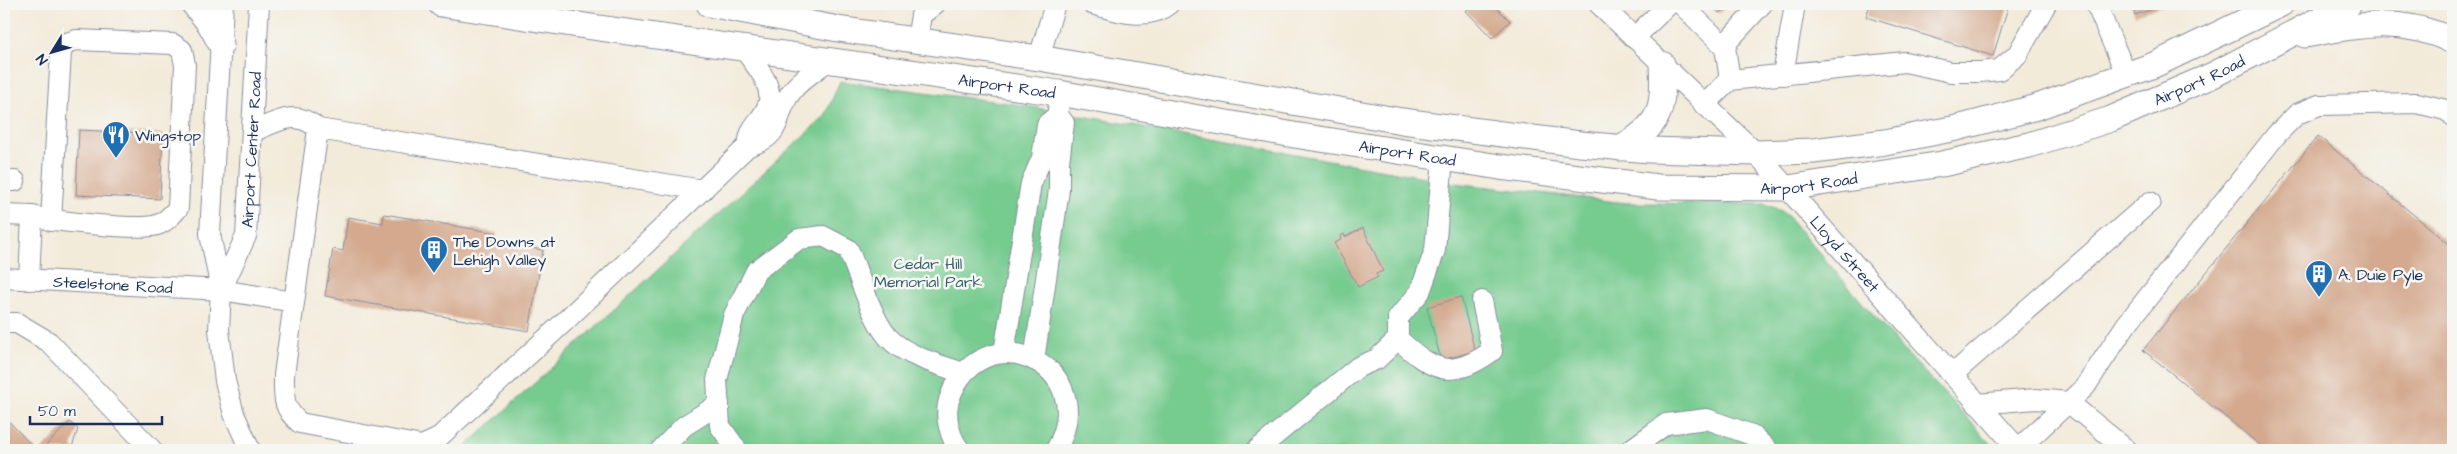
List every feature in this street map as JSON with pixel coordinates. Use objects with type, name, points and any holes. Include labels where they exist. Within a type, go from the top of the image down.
[{"type":"main road","points":[[194,4],[210,24],[221,44]]},
{"type":"main road","name":"Airport Road","points":[[441,4],[828,61],[1058,104],[1294,135],[1443,158],[1658,187],[1788,188],[1942,164],[2030,145],[2111,119],[2213,76],[2349,4]]},
{"type":"main road","name":"Airport Road","points":[[714,4],[838,30],[1039,58],[1402,121],[1620,148],[1756,153],[1840,148],[1957,128],[2037,107],[2127,76],[2192,48],[2281,4]]},
{"type":"main road","points":[[2283,39],[2385,23],[2432,33],[2453,41]]},
{"type":"main road","points":[[1620,148],[1642,136],[1653,125],[1663,93],[1662,64]]},
{"type":"street","name":"Airport Center Road","points":[[223,4],[210,234],[221,290],[219,330],[225,381],[234,414],[250,450]]},
{"type":"street","name":"Airport Center Road","points":[[221,290],[246,236],[259,4]]},
{"type":"street","points":[[1039,58],[1055,4]]},
{"type":"street","points":[[1092,4],[1123,13],[1155,13],[1169,4]]},
{"type":"street","points":[[1634,38],[1669,4]]},
{"type":"street","points":[[1681,4],[1726,47]]},
{"type":"street","points":[[1730,80],[1726,47],[1729,40],[1762,4]]},
{"type":"street","points":[[1783,75],[1795,4]]},
{"type":"street","points":[[1704,105],[1730,80],[1904,62],[1951,72],[1999,70],[2017,55],[2046,4]]},
{"type":"street","points":[[2096,4],[2127,76]]},
{"type":"street","name":"Lloyd Street","points":[[1607,6],[1634,38],[1756,153],[2018,450]]},
{"type":"street","points":[[917,41],[924,8]]},
{"type":"street","points":[[4,215],[42,218],[149,227],[167,220],[178,208],[185,65],[182,50],[173,44],[76,40],[66,44],[61,52],[42,218],[29,280]]},
{"type":"street","points":[[744,49],[760,72],[769,90],[768,105],[749,133],[748,146]]},
{"type":"street","points":[[318,129],[284,375],[285,401],[289,414],[300,423],[422,446],[437,439],[748,146],[762,142],[774,131],[791,92],[828,61]]},
{"type":"street","points":[[2018,450],[2085,388],[2126,325],[2277,134],[2297,114],[2319,104],[2417,103],[2446,110],[2453,116]]},
{"type":"street","points":[[1004,353],[1031,183],[1051,160],[1064,123],[1058,104]]},
{"type":"street","points":[[252,132],[294,117],[308,119],[318,129],[703,190]]},
{"type":"street","points":[[1443,158],[1435,250],[1420,292],[1398,318],[1398,340],[1421,360],[1447,371],[1475,363],[1492,351],[1482,301]]},
{"type":"street","points":[[1034,360],[1059,190],[1051,160]]},
{"type":"street","points":[[1952,375],[2150,202]]},
{"type":"street","points":[[737,450],[720,426],[717,380],[734,315],[756,271],[799,239],[823,236],[848,249],[874,315],[892,342],[922,358],[963,373]]},
{"type":"street","name":"Steelstone Road","points":[[4,278],[221,290],[294,302]]},
{"type":"street","points":[[4,323],[17,324],[49,342],[152,450]]},
{"type":"street","points":[[1257,450],[1358,367],[1377,358],[1398,340]]},
{"type":"street","points":[[955,448],[948,425],[948,405],[954,385],[963,373],[984,358],[1004,353],[1025,355],[1042,364],[1056,377],[1065,394],[1069,414],[1066,433],[1056,450]]},
{"type":"street","points":[[1977,404],[2036,399],[2068,402],[2127,450]]},
{"type":"street","points":[[661,450],[684,426],[719,404]]},
{"type":"street","points":[[1630,450],[1666,424],[1707,420],[1752,435],[1768,450]]},
{"type":"green space","name":"Cedar Hill Memorial Park","points":[[840,81],[1015,104],[1463,184],[1626,203],[1765,204],[1784,212],[1898,344],[1997,450],[462,450],[825,116]]},
{"type":"building","points":[[1474,4],[1493,4],[1510,21],[1492,38],[1466,11]]},
{"type":"building","points":[[1709,4],[1729,4],[1719,13]]},
{"type":"building","points":[[1870,4],[2009,4],[1993,56],[1866,17]]},
{"type":"building","points":[[2131,4],[2167,4],[2135,15]]},
{"type":"building","points":[[79,130],[163,134],[160,199],[76,195]]},
{"type":"building","name":"A. Duie Pyle","points":[[2318,136],[2453,247],[2453,450],[2266,450],[2143,350]]},
{"type":"building","name":"The Downs at Lehigh Valley","points":[[384,214],[497,233],[495,242],[543,250],[529,331],[325,296],[333,249],[343,251],[348,217],[383,223]]},
{"type":"building","points":[[1363,228],[1383,271],[1376,274],[1378,277],[1358,287],[1334,243],[1341,240],[1340,236],[1344,234],[1345,237]]},
{"type":"building","points":[[1461,297],[1475,351],[1441,360],[1427,307]]},
{"type":"building","points":[[4,416],[36,450],[4,450]]},
{"type":"building","points":[[70,422],[78,429],[72,447],[75,450],[41,450]]},
{"type":"place","name":"Wingstop","points":[[116,159]]},
{"type":"place","name":"The Downs at Lehigh Valley","points":[[434,274]]},
{"type":"place","name":"A. Duie Pyle","points":[[2319,298]]}]
